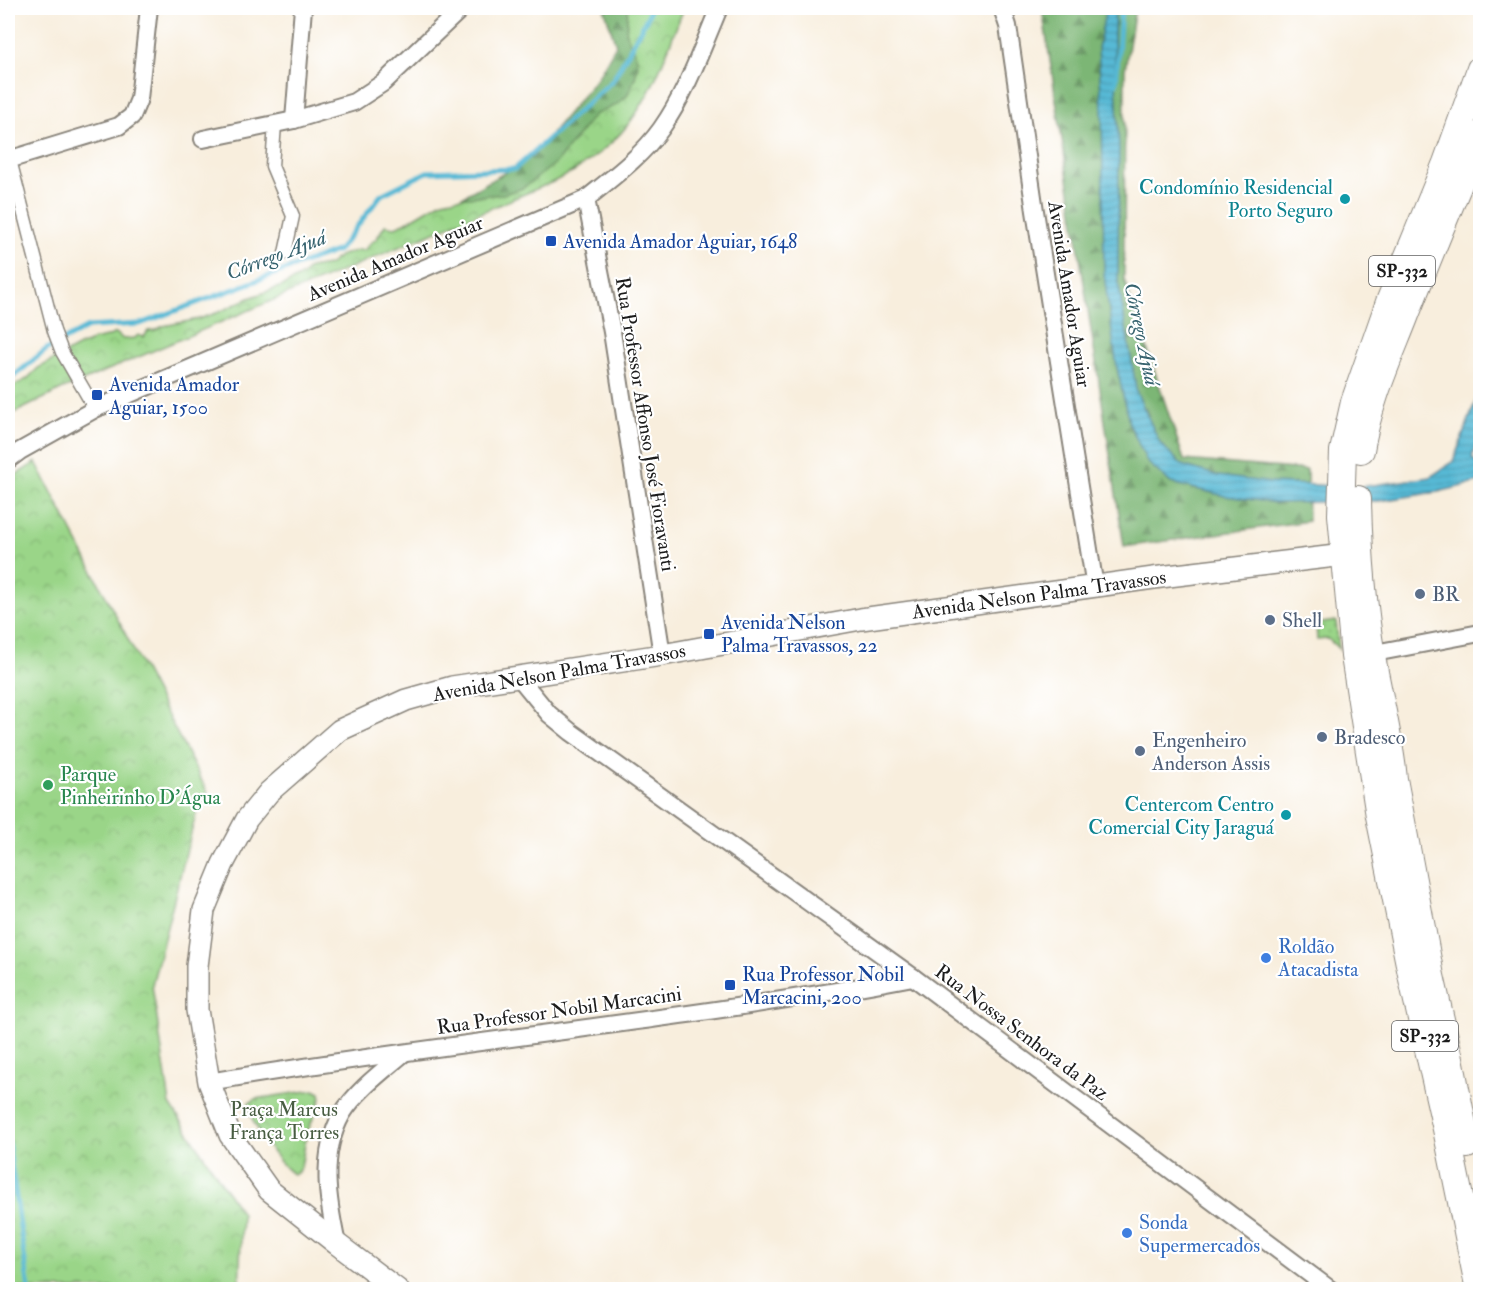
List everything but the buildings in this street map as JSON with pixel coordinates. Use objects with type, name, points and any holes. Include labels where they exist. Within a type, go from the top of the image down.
[{"type":"main road","name":"SP-332","points":[[1479,1290],[1382,828],[1363,655],[1363,586],[1352,553],[1348,423],[1366,364],[1389,302],[1446,163],[1480,69]]},
{"type":"main road","name":"SP-332","points":[[1349,479],[1377,390],[1480,134]]},
{"type":"main road","name":"SP-332","points":[[1363,655],[1391,748],[1394,779],[1431,976],[1451,1063],[1480,1213]]},
{"type":"street","points":[[95,410],[62,352],[54,331],[9,160],[119,126],[132,116],[139,99],[149,8]]},
{"type":"street","points":[[294,120],[303,8]]},
{"type":"street","points":[[203,139],[294,120],[354,102],[384,83],[462,8]]},
{"type":"street","name":"Avenida Amador Aguiar","points":[[8,460],[37,441],[95,410],[586,199],[629,164],[660,130],[683,92],[719,8]]},
{"type":"street","name":"Avenida Amador Aguiar","points":[[1002,8],[1008,26],[1095,587]]},
{"type":"street","points":[[276,124],[272,166],[293,216],[285,253]]},
{"type":"street","name":"Rua Professor Affonso José Fioravanti","points":[[586,199],[612,332],[662,656]]},
{"type":"street","name":"Avenida Nelson Palma Travassos","points":[[398,1290],[337,1245],[269,1190],[230,1135],[209,1082],[197,1010],[200,937],[204,910],[219,873],[247,819],[283,778],[340,730],[406,700],[452,687],[662,656],[861,619],[1352,553]]},
{"type":"street","points":[[1363,655],[1480,633]]},
{"type":"street","name":"Rua Nossa Senhora da Paz","points":[[518,676],[549,714],[571,732],[913,977],[1331,1290]]},
{"type":"street","name":"Rua Professor Nobil Marcacini","points":[[209,1082],[309,1065],[809,997],[913,977]]},
{"type":"street","points":[[337,1245],[327,1197],[332,1143],[342,1115],[353,1101],[371,1081],[405,1053]]},
{"type":"green space","points":[[604,8],[677,8],[640,93],[574,172],[451,220],[450,204],[532,157],[597,78],[616,45]]},
{"type":"green space","points":[[628,8],[684,8],[657,74],[637,112],[611,143],[577,169],[553,182],[63,389],[8,416],[8,389],[27,379],[38,368],[83,344],[116,333],[123,339],[135,338],[138,335],[144,337],[148,331],[163,326],[199,319],[219,312],[285,285],[303,275],[309,268],[329,265],[339,256],[365,250],[385,225],[395,227],[405,223],[442,201],[503,194],[523,188],[556,163],[594,115],[616,105],[627,96],[638,65],[626,34]]},
{"type":"green space","points":[[1042,8],[1135,8],[1125,70],[1124,279],[1184,460],[1307,470],[1308,521],[1124,547]]},
{"type":"green space","name":"Parque Pinheirinho D'Água","points":[[36,462],[208,793],[196,814],[152,985],[170,1104],[242,1214],[239,1289],[8,1289],[8,480]]},
{"type":"green space","points":[[1336,621],[1339,649],[1328,639],[1317,640],[1316,624]]},
{"type":"green space","name":"Praça Marcus França Torres","points":[[314,1090],[320,1093],[321,1099],[307,1133],[301,1167],[297,1173],[293,1174],[280,1162],[266,1142],[253,1121],[248,1104],[255,1099]]},
{"type":"water","points":[[1106,8],[1115,8],[1114,37],[1119,148],[1118,281],[1137,393],[1160,443],[1182,465],[1219,476],[1273,483],[1359,487],[1430,477],[1453,462],[1480,390],[1480,432],[1472,458],[1480,466],[1480,482],[1438,492],[1379,501],[1276,503],[1225,496],[1171,483],[1147,462],[1129,423],[1117,368],[1104,275],[1102,108],[1098,48]]},
{"type":"waterway","name":"Córrego Ajuá","points":[[8,381],[47,349],[88,327],[140,324],[339,250],[381,195],[427,172],[515,169],[613,80],[648,16],[650,8]]},
{"type":"waterway","name":"Córrego Ajuá","points":[[1116,84],[1121,8]]},
{"type":"waterway","points":[[8,1142],[29,1290]]},
{"type":"place","name":"Condomínio Residencial Porto Seguro","points":[[1345,199]]},
{"type":"place","name":"Avenida Amador Aguiar, 1648","points":[[551,241]]},
{"type":"place","name":"Avenida Amador Aguiar, 1500","points":[[97,395]]},
{"type":"place","name":"BR","points":[[1420,594]]},
{"type":"place","name":"Shell","points":[[1270,620]]},
{"type":"place","name":"Avenida Nelson Palma Travassos, 22","points":[[709,634]]},
{"type":"place","name":"Bradesco","points":[[1322,737]]},
{"type":"place","name":"Engenheiro Anderson Assis","points":[[1140,751]]},
{"type":"place","name":"Parque Pinheirinho D'Água","points":[[48,785]]},
{"type":"place","name":"Centercom Centro Comercial City Jaraguá","points":[[1286,815]]},
{"type":"place","name":"Roldão Atacadista","points":[[1266,958]]},
{"type":"place","name":"Rua Professor Nobil Marcacini, 200","points":[[730,985]]},
{"type":"place","name":"Sonda Supermercados","points":[[1127,1233]]}]
